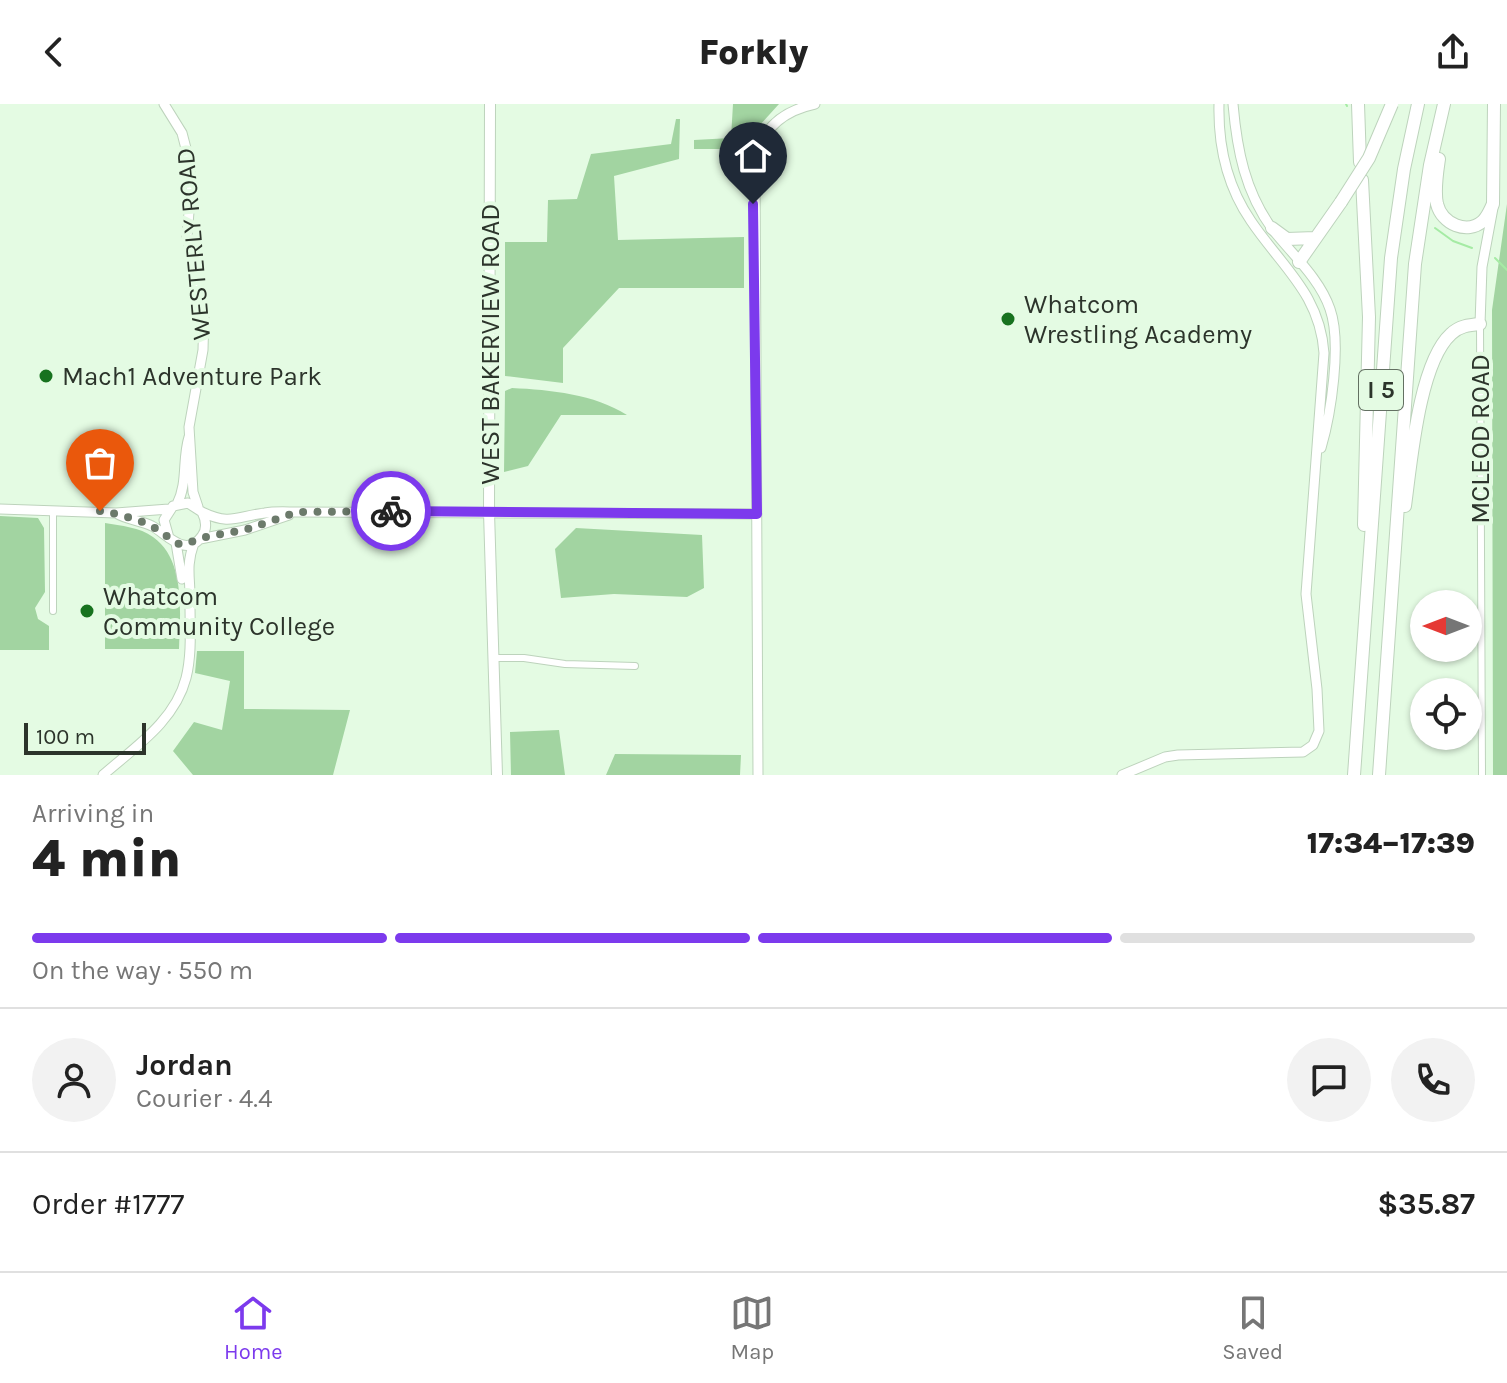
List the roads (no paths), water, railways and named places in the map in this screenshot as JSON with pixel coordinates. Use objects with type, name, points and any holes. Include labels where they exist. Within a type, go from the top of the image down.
[{"type":"highway","points":[[1358,104],[1360,162]]},
{"type":"highway","points":[[1298,268],[1369,158],[1392,104]]},
{"type":"highway","name":"I 5","points":[[1354,775],[1391,258],[1418,104]]},
{"type":"highway","points":[[1444,104],[1436,190],[1440,212],[1449,222],[1470,227],[1482,221],[1493,204]]},
{"type":"highway","name":"I 5","points":[[1379,775],[1415,264],[1430,165],[1444,104]]},
{"type":"highway","name":"MCLEOD ROAD","points":[[1493,204],[1495,106]]},
{"type":"highway","points":[[1360,678],[1369,344],[1362,180]]},
{"type":"highway","points":[[1272,228],[1287,239],[1315,238]]},
{"type":"highway","points":[[1390,624],[1409,482],[1429,372],[1439,349],[1451,333],[1460,327],[1480,324]]},
{"type":"main road","name":"WEST BAKERVIEW ROAD","points":[[490,104],[489,512],[497,775]]},
{"type":"street","name":"WESTERLY ROAD","points":[[164,104],[182,133],[189,160],[191,188],[187,236],[204,312],[203,350],[185,450],[184,484],[173,507]]},
{"type":"street","points":[[758,775],[755,164],[759,146],[774,123],[793,110],[815,104]]},
{"type":"street","points":[[1219,104],[1218,126],[1225,167],[1235,195],[1251,221],[1298,268]]},
{"type":"street","points":[[1233,104],[1244,175],[1256,203],[1298,268],[1330,309],[1335,352],[1325,436],[1316,467]]},
{"type":"street","name":"MCLEOD ROAD","points":[[1482,775],[1480,324],[1482,267],[1493,204]]},
{"type":"street","points":[[1122,775],[1165,757],[1178,755],[1295,754],[1309,749],[1317,738],[1318,699],[1306,594],[1324,353],[1323,330],[1315,308],[1296,280],[1298,268]]},
{"type":"street","name":"WESTERLY ROAD","points":[[189,437],[193,492],[200,509]]},
{"type":"street","points":[[0,509],[116,513],[188,503],[217,518],[231,521],[263,513],[297,512],[757,514]]},
{"type":"street","points":[[173,507],[164,526],[172,541],[185,607],[189,613]]},
{"type":"street","points":[[103,775],[164,721],[181,694],[190,653],[191,607],[187,569],[206,526],[200,509]]},
{"type":"street","points":[[53,510],[53,611]]},
{"type":"street","points":[[116,513],[150,525],[172,541],[197,541],[245,530],[297,512]]},
{"type":"street","points":[[495,658],[635,666]]},
{"type":"waterway","points":[[1435,228],[1453,241],[1472,248]]},
{"type":"waterway","points":[[1495,258],[1507,270]]},
{"type":"place","name":"Whatcom Wrestling Academy","points":[[1008,319]]},
{"type":"place","name":"Mach1 Adventure Park","points":[[46,376]]},
{"type":"place","name":"Whatcom Community College","points":[[87,611]]}]
